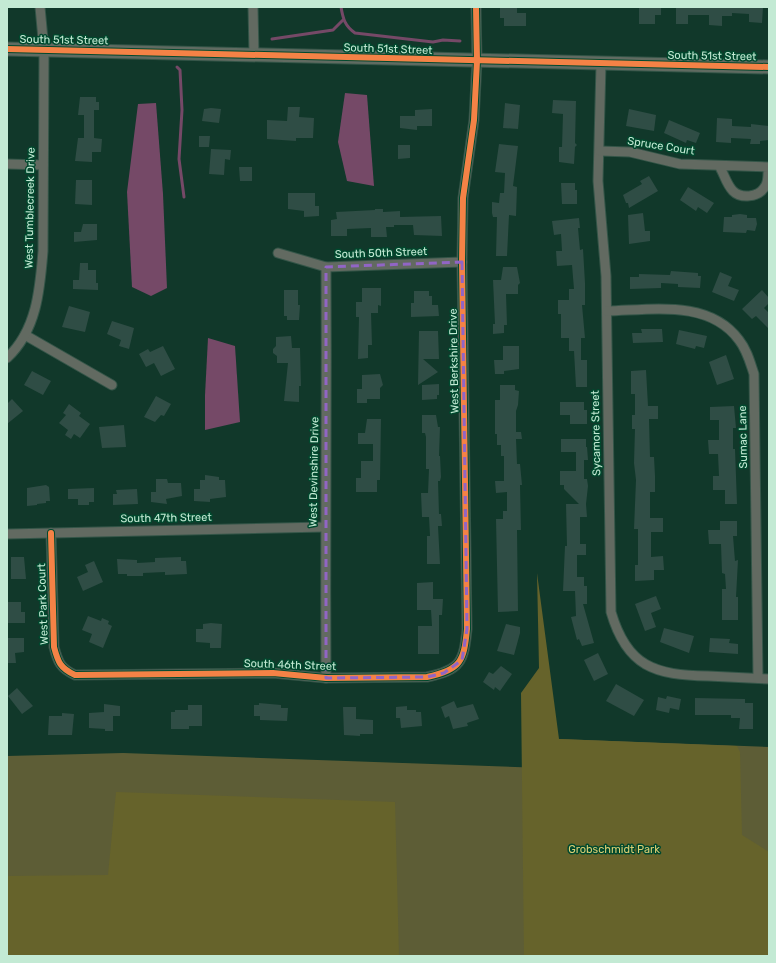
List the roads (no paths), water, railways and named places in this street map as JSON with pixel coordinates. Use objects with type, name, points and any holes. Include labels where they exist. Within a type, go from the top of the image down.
[{"type":"street","name":"West Tumblecreek Drive","points":[[7,358],[25,335],[36,311],[41,282],[43,251],[44,50],[40,7]]},
{"type":"street","points":[[253,7],[254,55]]},
{"type":"street","name":"West Berkshire Drive","points":[[462,660],[467,629],[462,262],[463,198],[474,120],[477,61],[476,7]]},
{"type":"street","name":"South 51st Street","points":[[7,49],[769,67]]},
{"type":"street","name":"Sycamore Street","points":[[601,64],[600,151],[598,181],[606,268],[611,612],[616,628],[625,646],[644,664],[657,670],[673,675],[769,679]]},
{"type":"street","name":"Spruce Court","points":[[600,151],[630,152],[675,163],[768,167],[768,179],[765,188],[758,194],[740,195],[733,191],[719,166]]},
{"type":"street","points":[[7,164],[43,165]]},
{"type":"street","name":"South 50th Street","points":[[278,252],[326,267],[462,262]]},
{"type":"street","name":"West Devinshire Drive","points":[[326,267],[328,432],[325,526],[326,678]]},
{"type":"street","name":"Sumac Lane","points":[[607,311],[679,310],[706,315],[723,324],[739,339],[746,352],[754,374],[758,678]]},
{"type":"street","points":[[25,335],[112,385]]},
{"type":"street","name":"South 47th Street","points":[[7,534],[325,526]]},
{"type":"street","name":"West Park Court","points":[[51,533],[54,647],[58,662],[65,670]]},
{"type":"street","name":"South 46th Street","points":[[65,670],[75,675],[266,673],[326,678],[427,676],[444,674],[462,660]]},
{"type":"waterway","points":[[341,7],[345,22],[355,33],[433,42],[443,40],[460,41]]},
{"type":"waterway","points":[[272,39],[333,30],[343,20]]},
{"type":"waterway","points":[[177,67],[180,70],[182,110],[179,159],[184,197]]},
{"type":"park label","name":"Grobschmidt Park","points":[[614,849]]}]
